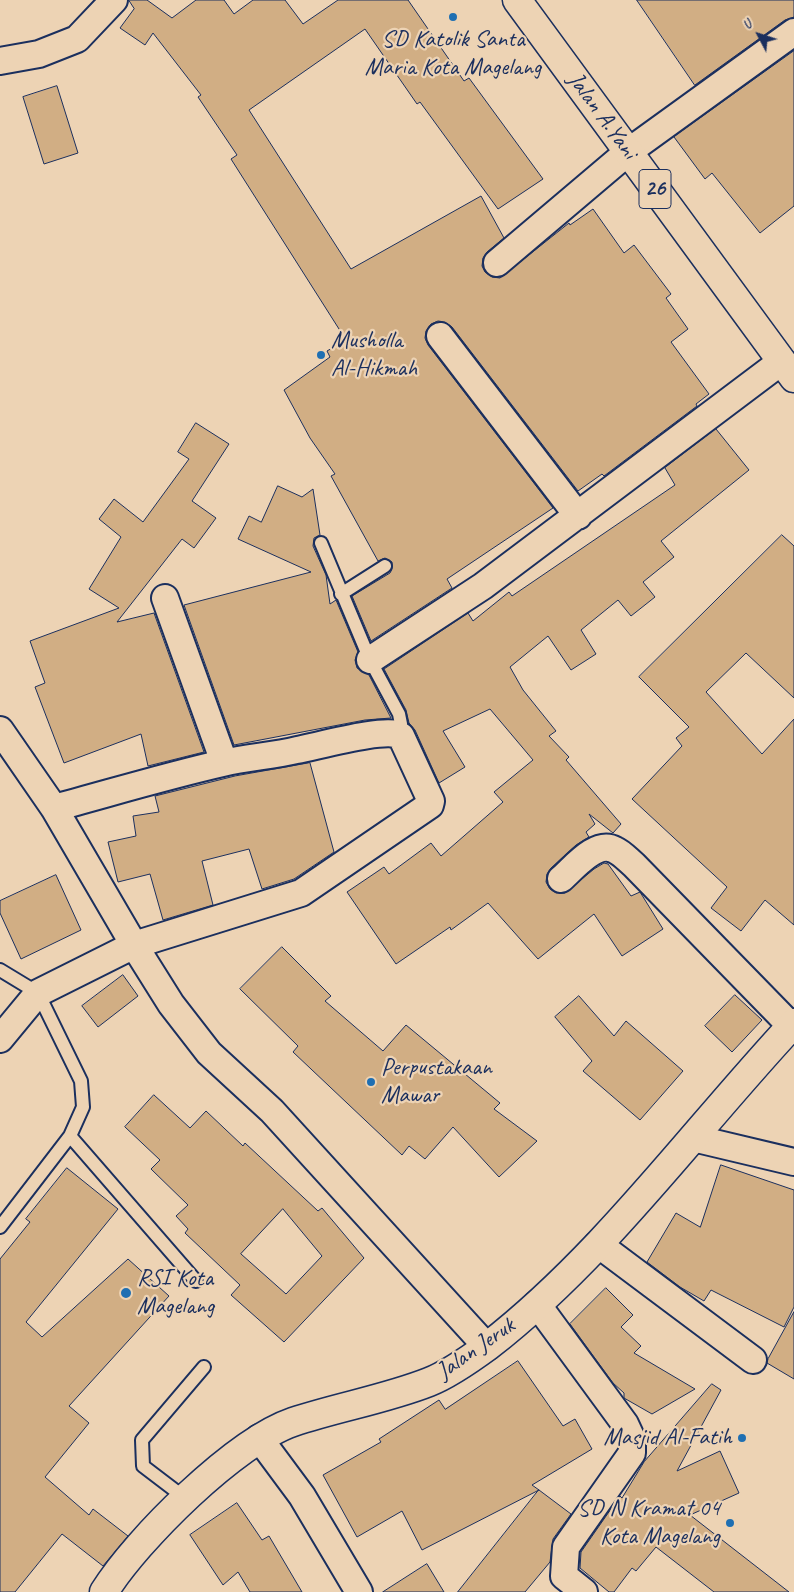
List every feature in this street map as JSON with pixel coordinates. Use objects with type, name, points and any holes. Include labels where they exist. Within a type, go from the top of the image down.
[{"type":"main road","name":"Jalan A.Yani","points":[[517,0],[788,369]]},
{"type":"main road","name":"Jalan Jeruk","points":[[104,1592],[117,1571],[185,1498],[260,1438],[291,1423],[431,1381],[487,1347],[537,1304],[598,1244],[793,1025]]},
{"type":"street","points":[[0,61],[39,54],[77,39],[114,0]]},
{"type":"street","points":[[497,263],[628,152],[794,32]]},
{"type":"street","points":[[440,336],[578,516]]},
{"type":"street","points":[[370,660],[483,586],[578,516],[788,369]]},
{"type":"street","points":[[165,598],[224,762]]},
{"type":"street","points":[[0,730],[54,808],[134,945],[171,1004],[209,1053],[272,1110],[487,1347]]},
{"type":"street","points":[[0,1039],[38,993],[134,945],[301,893],[430,804],[430,797],[398,734],[363,736],[295,751],[224,762],[54,808]]},
{"type":"street","points":[[561,879],[592,852],[603,848],[613,848],[634,865],[793,1025]]},
{"type":"street","points":[[693,1138],[794,1162]]},
{"type":"street","points":[[598,1244],[753,1360]]},
{"type":"street","points":[[537,1304],[625,1424],[632,1439],[632,1453],[566,1546],[564,1576],[584,1592]]},
{"type":"street","points":[[260,1438],[302,1496],[359,1592]]},
{"type":"lane","points":[[321,543],[370,660],[399,714],[401,724],[398,734]]},
{"type":"lane","points":[[341,594],[385,566]]},
{"type":"lane","points":[[0,970],[38,993],[80,1081],[83,1107],[70,1136],[0,1228]]},
{"type":"lane","points":[[70,1136],[196,1281]]},
{"type":"lane","points":[[185,1498],[144,1466],[142,1440],[204,1367]]},
{"type":"building","points":[[129,0],[147,0],[172,18],[196,0],[224,0],[234,14],[253,0],[285,0],[303,24],[338,0],[408,0],[464,81],[469,78],[543,179],[498,209],[420,102],[417,104],[365,29],[249,110],[351,269],[481,196],[504,238],[487,252],[483,258],[482,266],[485,272],[492,277],[500,278],[569,223],[570,225],[593,209],[624,253],[634,245],[671,294],[666,298],[688,329],[671,342],[709,394],[696,404],[697,406],[604,476],[602,474],[578,491],[452,327],[445,322],[438,321],[431,324],[426,331],[425,338],[428,345],[553,508],[447,579],[452,588],[371,641],[352,596],[390,573],[392,562],[385,558],[378,561],[331,476],[335,474],[310,438],[284,390],[330,357],[327,351],[346,340],[231,159],[237,155],[198,97],[201,95],[153,33],[145,45],[120,28],[134,9]]},
{"type":"building","points":[[637,0],[794,0],[794,17],[785,20],[695,85]]},
{"type":"building","points":[[794,51],[794,206],[760,233],[712,173],[705,179],[674,137]]},
{"type":"building","points":[[57,86],[78,153],[44,164],[23,97]]},
{"type":"building","points":[[196,423],[229,444],[192,501],[216,518],[194,548],[182,539],[117,622],[154,613],[204,752],[148,766],[141,734],[64,763],[35,687],[45,683],[30,641],[119,608],[89,589],[121,537],[99,519],[114,499],[143,522],[189,459],[178,452]]},
{"type":"building","points":[[716,429],[749,470],[661,541],[674,557],[643,582],[655,597],[631,616],[618,600],[581,630],[596,654],[571,670],[548,636],[510,667],[523,690],[556,731],[549,736],[569,757],[566,760],[621,824],[613,833],[589,814],[595,824],[586,832],[589,837],[576,845],[551,868],[547,874],[546,882],[550,889],[556,893],[565,893],[594,869],[604,863],[608,864],[631,896],[640,892],[663,929],[622,956],[594,914],[538,959],[488,903],[451,930],[450,927],[396,964],[347,892],[384,867],[389,874],[431,843],[441,856],[503,802],[494,792],[533,760],[490,709],[443,731],[465,767],[439,783],[415,730],[409,723],[406,710],[384,669],[468,613],[473,621],[509,592],[512,596],[675,485],[665,468]]},
{"type":"building","points":[[278,486],[302,497],[313,489],[320,535],[314,538],[313,546],[326,575],[330,604],[336,600],[358,652],[355,660],[357,668],[369,675],[391,718],[365,720],[234,745],[184,605],[311,572],[238,539],[249,516],[261,522]]},
{"type":"building","points":[[782,535],[794,546],[794,698],[746,653],[706,692],[762,754],[794,719],[794,925],[765,900],[741,931],[711,908],[727,887],[632,799],[682,746],[676,738],[689,727],[639,677]]},
{"type":"building","points":[[310,763],[334,852],[294,879],[262,889],[249,849],[202,861],[213,905],[163,920],[150,874],[118,882],[108,842],[136,836],[133,816],[159,812],[155,796],[235,776]]},
{"type":"building","points":[[56,875],[81,930],[21,959],[0,913],[0,901]]},
{"type":"building","points":[[282,947],[331,996],[325,1001],[383,1051],[406,1025],[500,1103],[494,1109],[537,1141],[499,1177],[453,1127],[425,1159],[409,1146],[402,1155],[293,1052],[298,1046],[240,989]]},
{"type":"building","points":[[123,975],[138,996],[98,1027],[82,1006]]},
{"type":"building","points":[[735,995],[762,1020],[732,1052],[705,1026]]},
{"type":"building","points":[[579,996],[614,1036],[626,1021],[683,1071],[640,1120],[583,1071],[592,1061],[555,1017]]},
{"type":"building","points":[[154,1095],[190,1128],[206,1111],[243,1146],[245,1143],[318,1211],[322,1208],[364,1258],[284,1342],[231,1295],[240,1285],[185,1233],[188,1229],[176,1216],[188,1205],[151,1169],[160,1160],[125,1127]],"holes":[[[283,1209],[322,1256],[286,1294],[241,1254]]]},
{"type":"building","points":[[721,1165],[794,1190],[794,1307],[784,1327],[711,1290],[704,1301],[680,1287],[647,1262],[676,1213],[700,1227]]},
{"type":"building","points":[[67,1168],[118,1209],[26,1322],[42,1337],[128,1259],[169,1296],[69,1406],[89,1423],[45,1477],[89,1515],[93,1509],[128,1536],[103,1566],[62,1534],[15,1592],[0,1592],[0,1259],[30,1222],[26,1219]]},
{"type":"building","points":[[606,1288],[633,1315],[621,1327],[641,1346],[634,1353],[695,1389],[652,1414],[624,1398],[624,1393],[613,1383],[570,1324]]},
{"type":"building","points":[[794,1312],[794,1379],[767,1363]]},
{"type":"building","points":[[518,1361],[563,1426],[575,1419],[592,1449],[532,1485],[539,1490],[422,1550],[402,1511],[357,1537],[323,1475],[381,1442],[379,1439],[439,1400],[445,1409]]},
{"type":"building","points":[[712,1384],[721,1390],[677,1471],[720,1451],[739,1493],[690,1515],[789,1592],[714,1592],[656,1547],[636,1571],[632,1568],[614,1592],[609,1592],[580,1568],[581,1552],[620,1496],[622,1498],[644,1462]]},
{"type":"building","points":[[539,1490],[571,1514],[553,1539],[550,1562],[525,1592],[458,1592]]},
{"type":"building","points":[[237,1503],[262,1540],[269,1536],[302,1592],[250,1592],[238,1572],[223,1585],[190,1535]]},
{"type":"building","points":[[427,1564],[444,1592],[383,1592]]},
{"type":"place","name":"SD Katolik Santa Maria Kota Magelang","points":[[453,17]]},
{"type":"place","name":"Musholla Al-Hikmah","points":[[321,355]]},
{"type":"place","name":"Perpustakaan Mawar","points":[[371,1082]]},
{"type":"place","name":"RSI Kota Magelang","points":[[126,1293]]},
{"type":"place","name":"Masjid Al-Fatih","points":[[742,1438]]},
{"type":"place","name":"SD N Kramat 04 Kota Magelang","points":[[730,1523]]}]
